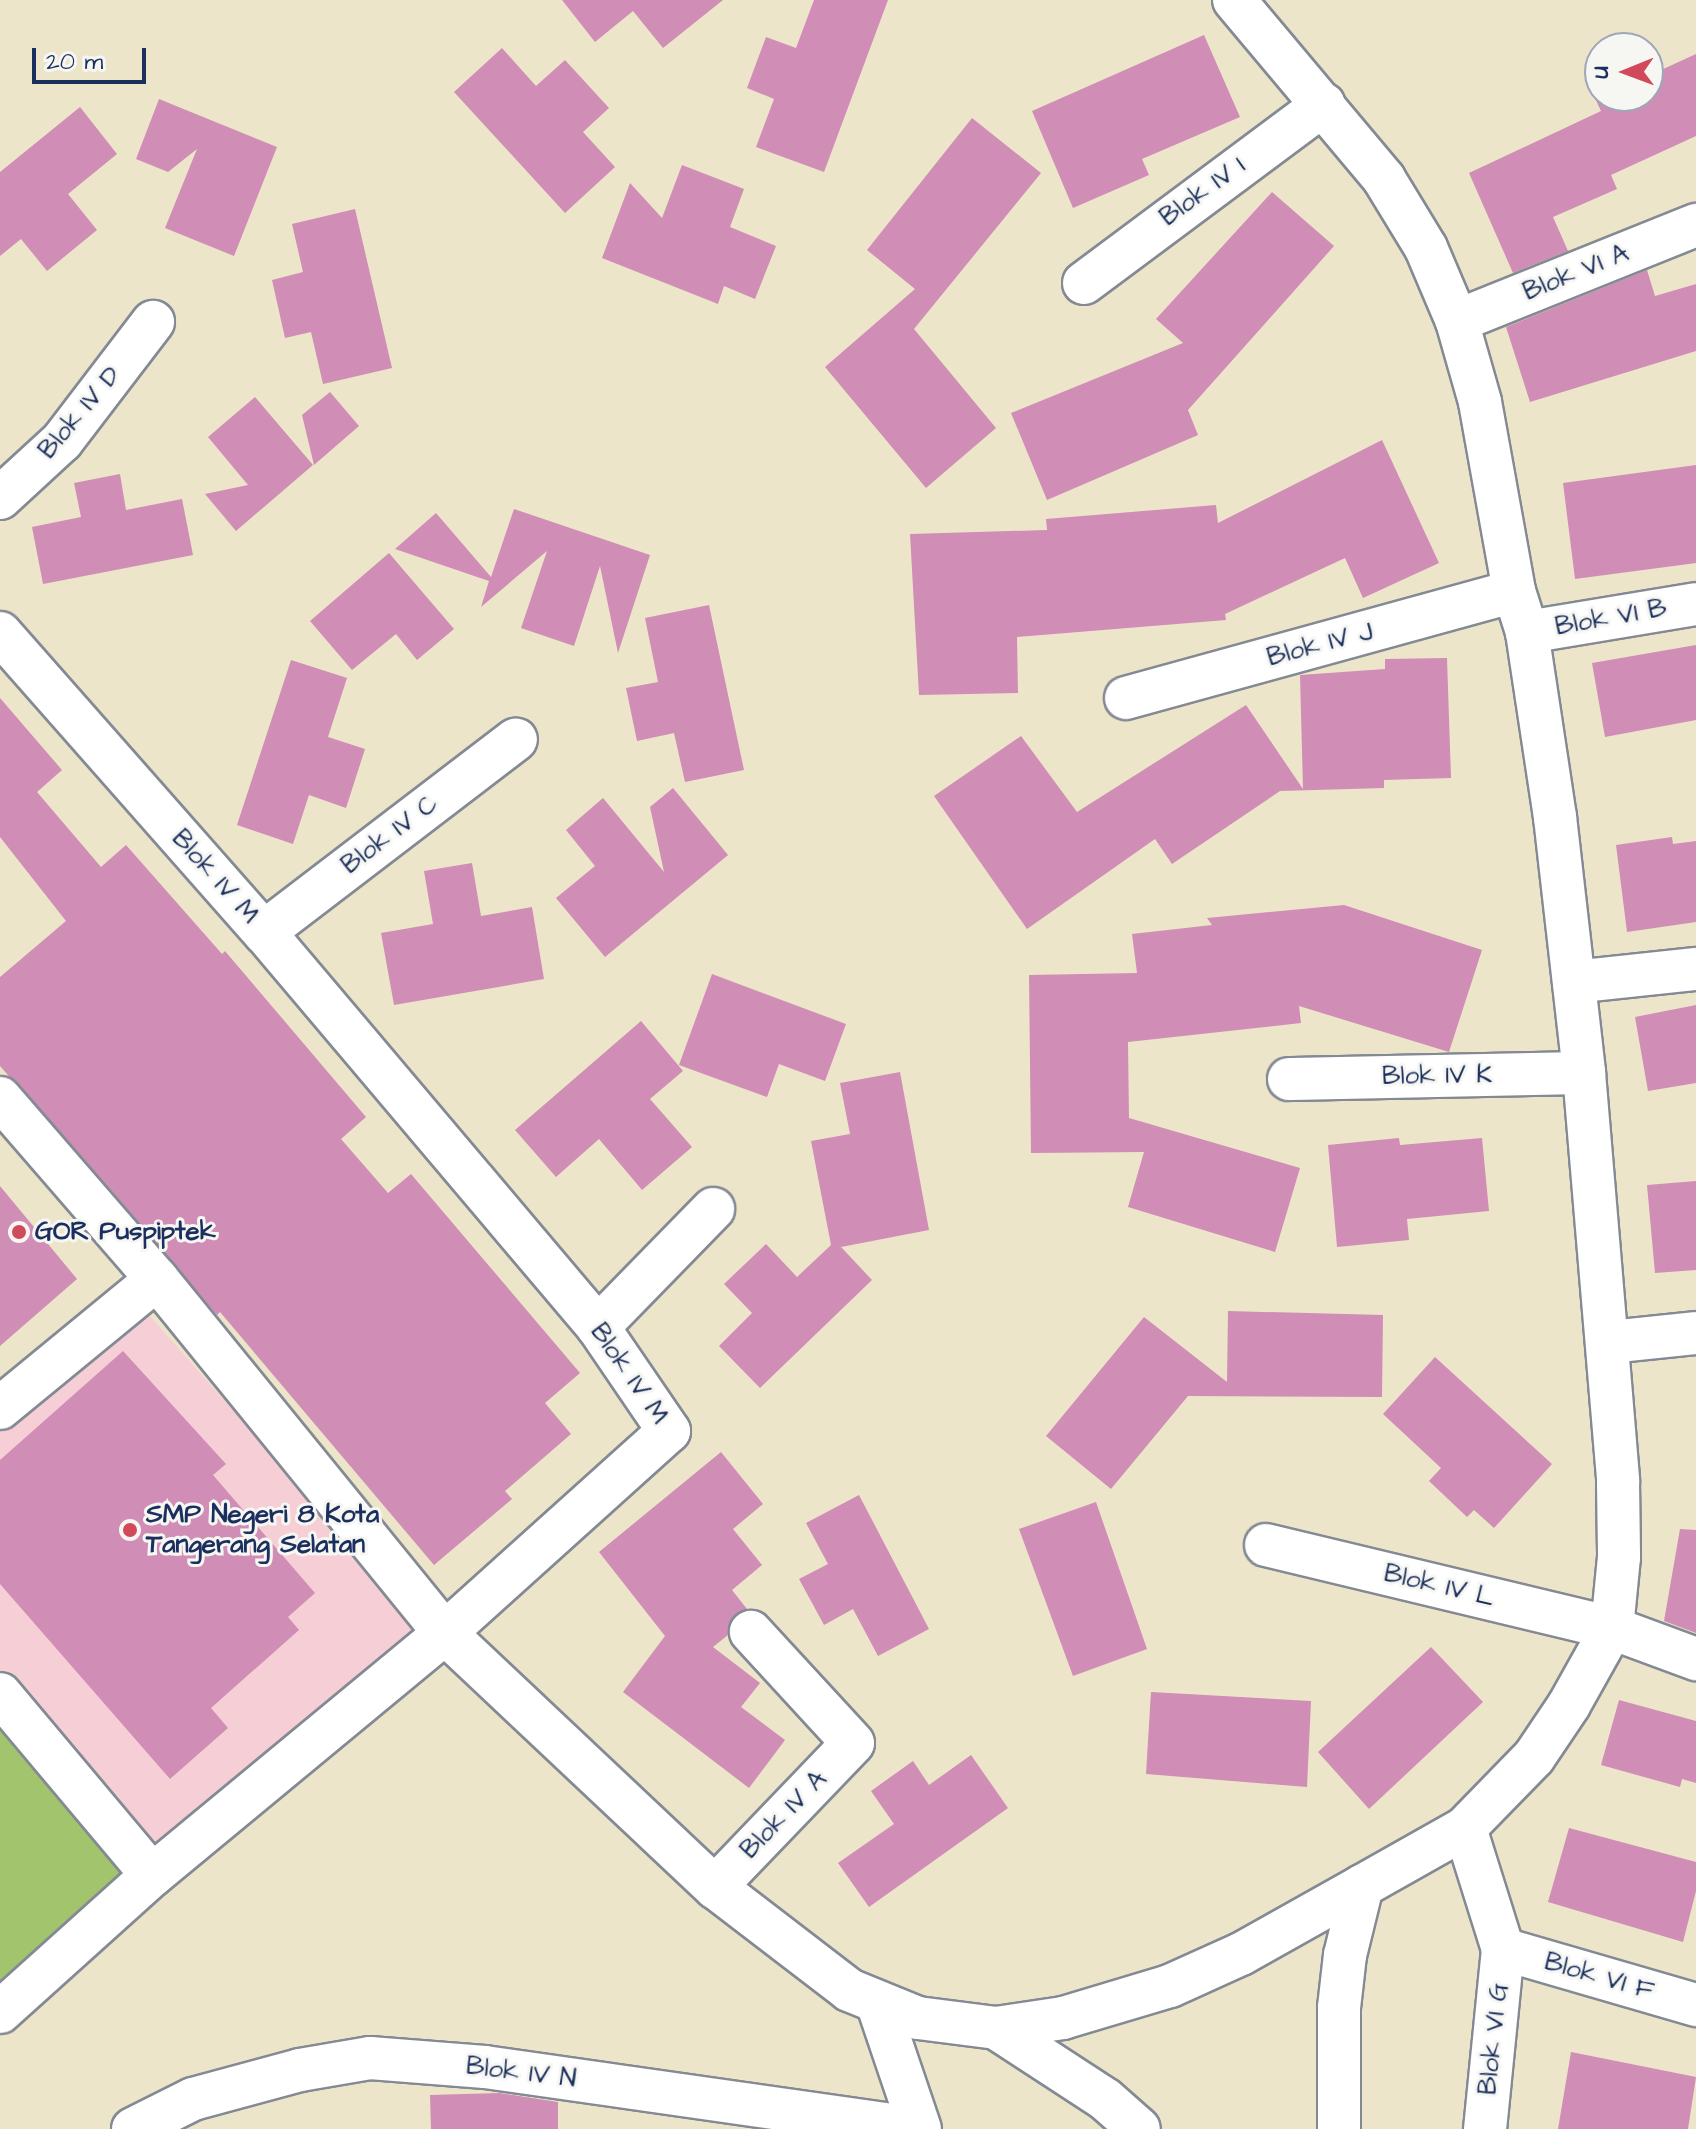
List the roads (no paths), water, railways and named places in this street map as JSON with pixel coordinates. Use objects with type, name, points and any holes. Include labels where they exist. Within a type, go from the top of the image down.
[{"type":"street","points":[[0,1098],[157,1279],[445,1633],[715,1887],[805,1959],[878,2005],[918,2018],[996,2028],[1063,2018],[1170,1986],[1241,1954],[1465,1828],[1534,1757],[1612,1628],[1619,1557],[1610,1342],[1574,982],[1527,632],[1514,591],[1480,402],[1457,321],[1426,248],[1384,179],[1234,0]]},
{"type":"street","name":"Blok IV I","points":[[1084,283],[1324,104]]},
{"type":"street","name":"Blok VI A","points":[[1457,321],[1696,225]]},
{"type":"street","name":"Blok IV D","points":[[0,498],[62,441],[153,322]]},
{"type":"street","name":"Blok IV J","points":[[1126,698],[1514,591]]},
{"type":"street","name":"Blok VI B","points":[[1527,632],[1696,604]]},
{"type":"street","name":"Blok IV M","points":[[0,633],[264,932],[598,1327],[669,1431],[445,1633]]},
{"type":"street","name":"Blok IV C","points":[[264,932],[516,739]]},
{"type":"street","points":[[1574,982],[1696,969]]},
{"type":"street","name":"Blok IV K","points":[[1289,1079],[1584,1073]]},
{"type":"street","points":[[598,1327],[713,1209]]},
{"type":"street","points":[[0,1408],[157,1279]]},
{"type":"street","points":[[1610,1342],[1696,1333]]},
{"type":"street","name":"Blok IV L","points":[[1266,1545],[1612,1628],[1696,1659]]},
{"type":"street","name":"Blok IV A","points":[[715,1887],[853,1743],[751,1632]]},
{"type":"street","points":[[0,2012],[152,1875],[445,1633]]},
{"type":"street","points":[[0,1694],[152,1875]]},
{"type":"street","points":[[1465,1828],[1503,1949]]},
{"type":"street","points":[[1339,2129],[1339,2008],[1345,1955],[1362,1886]]},
{"type":"street","name":"Blok VI F","points":[[1503,1949],[1696,2005]]},
{"type":"street","name":"Blok VI G","points":[[1485,2129],[1503,1949]]},
{"type":"street","points":[[878,2005],[920,2129]]},
{"type":"street","points":[[996,2028],[1105,2099],[1139,2129]]},
{"type":"street","name":"Blok IV N","points":[[133,2129],[193,2099],[300,2070],[370,2058],[485,2067],[920,2129]]},
{"type":"place","name":"GOR Puspiptek","points":[[19,1232]]},
{"type":"place","name":"SMP Negeri 8 Kota Tangerang Selatan","points":[[130,1530]]}]
